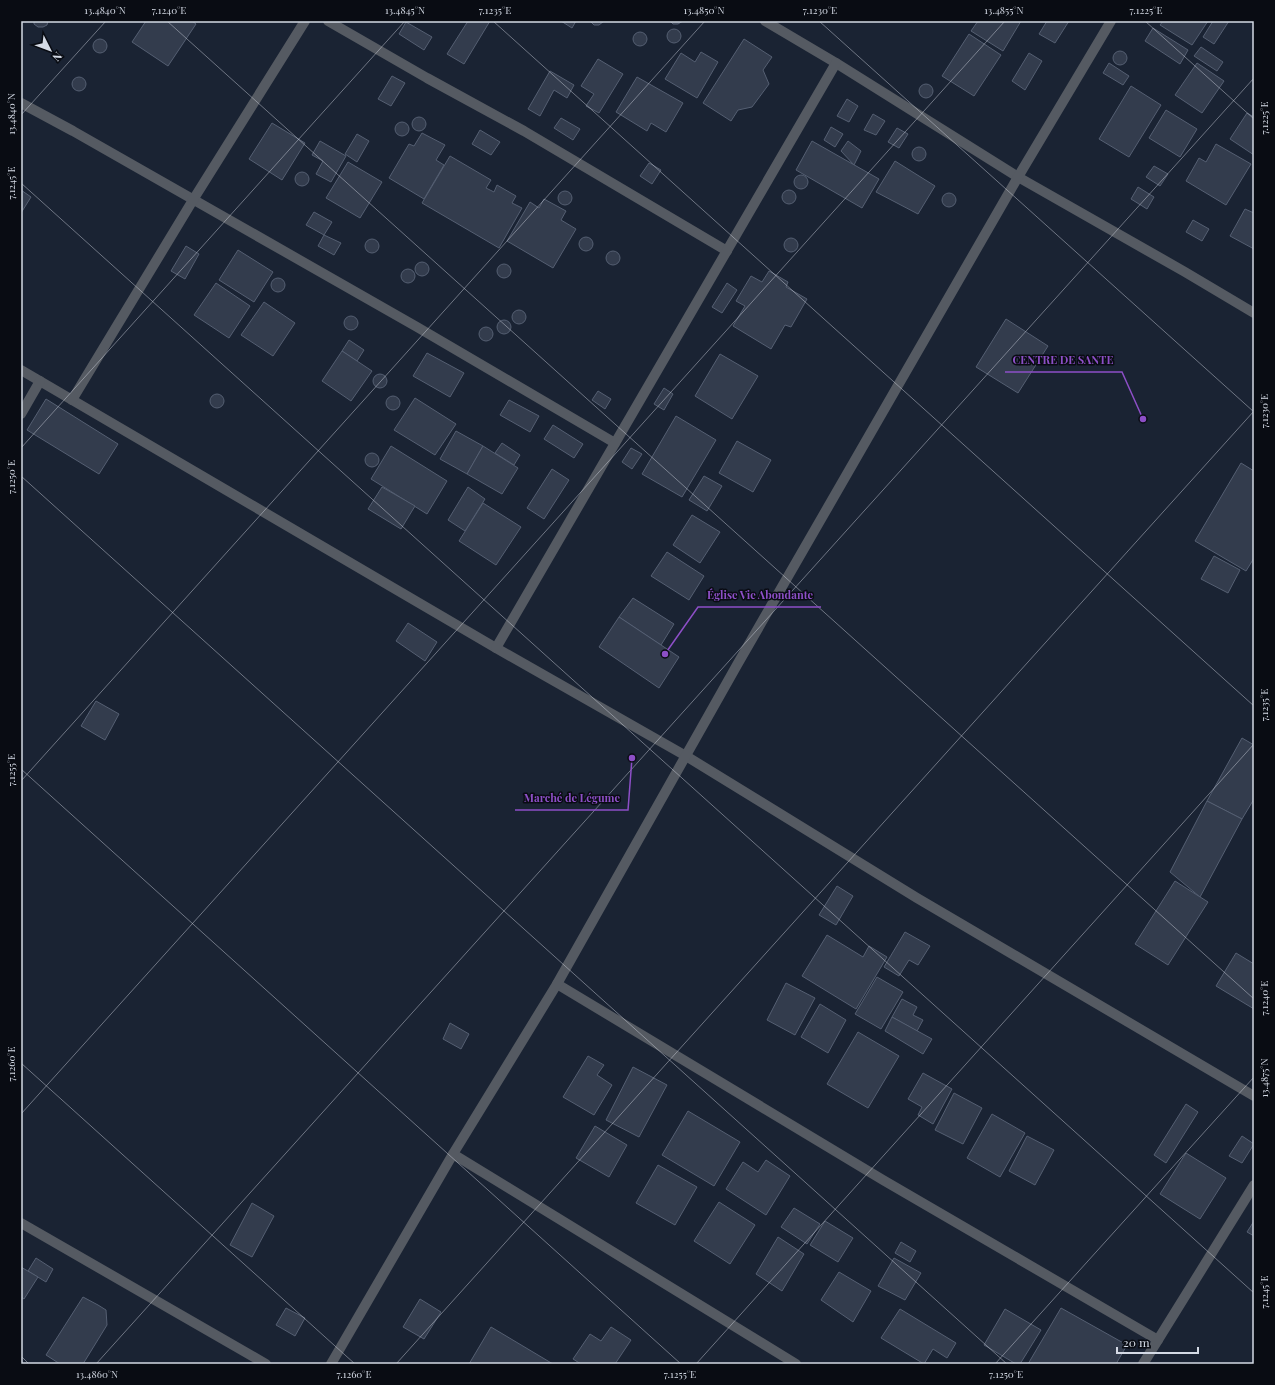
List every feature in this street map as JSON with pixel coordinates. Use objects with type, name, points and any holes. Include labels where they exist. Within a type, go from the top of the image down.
[{"type":"street","points":[[72,400],[193,200],[305,21]]},
{"type":"street","points":[[328,21],[426,78],[524,131],[727,251]]},
{"type":"street","points":[[765,21],[836,63],[1018,177],[1254,313]]},
{"type":"street","points":[[331,1364],[453,1154],[557,984],[756,632],[1018,177],[1111,21]]},
{"type":"street","points":[[496,648],[836,63]]},
{"type":"street","points":[[21,103],[73,131],[417,327],[615,443]]},
{"type":"street","points":[[21,370],[496,648],[686,756],[917,898],[1254,1096]]},
{"type":"street","points":[[21,414],[40,381]]},
{"type":"street","points":[[557,984],[883,1180],[1158,1340]]},
{"type":"street","points":[[453,1154],[796,1364]]},
{"type":"street","points":[[1143,1364],[1254,1185]]},
{"type":"street","points":[[21,1222],[266,1364]]},
{"type":"building","points":[[34,21],[48,21],[47,25],[38,27],[34,24]]},
{"type":"building","points":[[146,21],[192,21],[196,24],[168,66],[132,42]]},
{"type":"building","points":[[468,21],[490,21],[464,64],[447,54]]},
{"type":"building","points":[[561,21],[576,21],[572,28]]},
{"type":"building","points":[[590,21],[604,21],[599,25],[594,25]]},
{"type":"building","points":[[670,21],[683,21],[678,24],[673,24]]},
{"type":"building","points":[[978,21],[1021,21],[1003,51],[971,31]]},
{"type":"building","points":[[1047,21],[1069,21],[1055,43],[1039,34]]},
{"type":"building","points":[[1163,21],[1208,21],[1192,45],[1160,25]]},
{"type":"building","points":[[1213,21],[1229,21],[1214,44],[1203,37]]},
{"type":"building","points":[[406,22],[432,37],[424,50],[399,34]]},
{"type":"building","points":[[1153,28],[1188,50],[1180,64],[1145,41]]},
{"type":"building","points":[[671,29],[677,29],[681,33],[681,39],[677,43],[671,43],[667,39],[667,33]]},
{"type":"building","points":[[637,32],[643,32],[647,36],[647,42],[643,46],[637,46],[633,42],[633,36]]},
{"type":"building","points":[[969,34],[1001,55],[974,96],[942,76]]},
{"type":"building","points":[[97,39],[103,39],[107,43],[107,49],[103,53],[97,53],[93,49],[93,43]]},
{"type":"building","points":[[744,39],[772,57],[763,70],[769,84],[752,107],[738,110],[731,121],[703,103]]},
{"type":"building","points":[[1201,47],[1223,62],[1217,71],[1194,56]]},
{"type":"building","points":[[1117,51],[1123,51],[1127,55],[1127,61],[1123,65],[1117,65],[1113,61],[1113,55]]},
{"type":"building","points":[[701,52],[718,62],[697,98],[665,79],[681,53],[695,62]]},
{"type":"building","points":[[1029,53],[1042,61],[1025,90],[1012,81]]},
{"type":"building","points":[[598,59],[623,74],[599,113],[586,106],[594,94],[581,86]]},
{"type":"building","points":[[1109,63],[1129,76],[1123,85],[1103,73]]},
{"type":"building","points":[[1197,63],[1224,81],[1202,113],[1175,95]]},
{"type":"building","points":[[550,71],[574,85],[567,98],[554,90],[540,116],[528,109]]},
{"type":"building","points":[[392,76],[405,83],[391,106],[378,99]]},
{"type":"building","points":[[76,77],[82,77],[86,81],[86,87],[82,91],[76,91],[72,87],[72,81]]},
{"type":"building","points":[[637,77],[683,103],[666,132],[651,123],[647,131],[616,112]]},
{"type":"building","points":[[923,84],[929,84],[933,88],[933,94],[929,98],[923,98],[919,94],[919,88]]},
{"type":"building","points":[[1131,86],[1161,105],[1129,157],[1099,139]]},
{"type":"building","points":[[847,99],[858,106],[849,122],[837,116]]},
{"type":"building","points":[[1166,110],[1197,129],[1180,157],[1149,138]]},
{"type":"building","points":[[1247,113],[1254,117],[1254,155],[1230,139]]},
{"type":"building","points":[[873,114],[885,121],[876,135],[864,130]]},
{"type":"building","points":[[416,117],[422,117],[426,121],[426,127],[422,131],[416,131],[412,127],[412,121]]},
{"type":"building","points":[[561,118],[580,129],[573,140],[554,128]]},
{"type":"building","points":[[399,122],[405,122],[409,126],[409,132],[405,136],[399,136],[395,132],[395,126]]},
{"type":"building","points":[[272,123],[305,143],[282,180],[249,159]]},
{"type":"building","points":[[831,127],[843,134],[835,147],[824,140]]},
{"type":"building","points":[[897,128],[908,134],[899,148],[888,142]]},
{"type":"building","points":[[480,130],[500,142],[491,155],[472,144]]},
{"type":"building","points":[[422,133],[445,145],[436,160],[444,165],[424,199],[389,178],[409,144],[414,146]]},
{"type":"building","points":[[357,134],[369,141],[357,162],[345,154]]},
{"type":"building","points":[[320,141],[346,156],[331,182],[316,174],[323,161],[312,155]]},
{"type":"building","points":[[812,141],[879,179],[862,208],[796,170]]},
{"type":"building","points":[[848,141],[861,151],[854,165],[841,151]]},
{"type":"building","points":[[1216,144],[1251,164],[1226,205],[1186,181],[1199,158],[1206,162]]},
{"type":"building","points":[[916,147],[922,147],[926,151],[926,157],[922,161],[916,161],[912,157],[912,151]]},
{"type":"building","points":[[450,156],[491,180],[486,188],[494,192],[497,185],[516,196],[512,203],[522,208],[499,248],[422,203]]},
{"type":"building","points":[[895,161],[935,186],[918,214],[876,192]]},
{"type":"building","points":[[348,162],[382,182],[360,218],[326,198]]},
{"type":"building","points":[[649,163],[661,170],[652,184],[640,176]]},
{"type":"building","points":[[1154,166],[1168,174],[1160,186],[1146,177]]},
{"type":"building","points":[[299,172],[305,172],[309,176],[309,182],[305,186],[299,186],[295,182],[295,176]]},
{"type":"building","points":[[798,175],[804,175],[808,179],[808,185],[804,189],[798,189],[794,185],[794,179]]},
{"type":"building","points":[[1138,187],[1154,197],[1147,209],[1131,199]]},
{"type":"building","points":[[21,190],[31,197],[21,213]]},
{"type":"building","points":[[786,190],[792,190],[796,194],[796,200],[792,204],[786,204],[782,200],[782,194]]},
{"type":"building","points":[[562,191],[568,191],[572,195],[572,201],[568,205],[562,205],[558,201],[558,195]]},
{"type":"building","points":[[946,193],[952,193],[956,197],[956,203],[952,207],[946,207],[942,203],[942,197]]},
{"type":"building","points":[[544,199],[566,211],[561,220],[576,229],[553,268],[507,241],[530,202],[539,208]]},
{"type":"building","points":[[1245,209],[1254,213],[1254,249],[1230,236]]},
{"type":"building","points":[[314,212],[332,222],[324,235],[306,225]]},
{"type":"building","points":[[1193,220],[1209,229],[1202,241],[1186,232]]},
{"type":"building","points":[[324,235],[341,243],[334,255],[318,246]]},
{"type":"building","points":[[583,237],[589,237],[593,241],[593,247],[589,251],[583,251],[579,247],[579,241]]},
{"type":"building","points":[[788,238],[794,238],[798,242],[798,248],[794,252],[788,252],[784,248],[784,242]]},
{"type":"building","points":[[369,239],[375,239],[379,243],[379,249],[375,253],[369,253],[365,249],[365,243]]},
{"type":"building","points":[[186,246],[199,254],[185,279],[171,271]]},
{"type":"building","points":[[238,250],[273,272],[254,302],[219,280]]},
{"type":"building","points":[[610,251],[616,251],[620,255],[620,261],[616,265],[610,265],[606,261],[606,255]]},
{"type":"building","points":[[419,262],[425,262],[429,266],[429,272],[425,276],[419,276],[415,272],[415,266]]},
{"type":"building","points":[[501,264],[507,264],[511,268],[511,274],[507,278],[501,278],[497,274],[497,268]]},
{"type":"building","points":[[405,269],[411,269],[415,273],[415,279],[411,283],[405,283],[401,279],[401,273]]},
{"type":"building","points":[[769,271],[788,282],[786,287],[807,299],[791,327],[785,325],[771,349],[733,326],[745,306],[736,301],[751,276],[762,282]]},
{"type":"building","points":[[275,278],[281,278],[285,282],[285,288],[281,292],[275,292],[271,288],[271,282]]},
{"type":"building","points":[[216,283],[250,306],[229,338],[194,315]]},
{"type":"building","points":[[727,283],[737,290],[722,313],[712,307]]},
{"type":"building","points":[[264,302],[295,323],[273,356],[241,335]]},
{"type":"building","points":[[516,310],[522,310],[526,314],[526,320],[522,324],[516,324],[512,320],[512,314]]},
{"type":"building","points":[[348,316],[354,316],[358,320],[358,326],[354,330],[348,330],[344,326],[344,320]]},
{"type":"building","points":[[1006,319],[1048,346],[1018,393],[976,367]]},
{"type":"building","points":[[501,320],[507,320],[511,324],[511,330],[507,334],[501,334],[497,330],[497,324]]},
{"type":"building","points":[[483,327],[489,327],[493,331],[493,337],[489,341],[483,341],[479,337],[479,331]]},
{"type":"building","points":[[349,340],[364,350],[357,361],[342,351]]},
{"type":"building","points":[[342,351],[372,371],[351,401],[322,381]]},
{"type":"building","points":[[427,353],[464,373],[450,397],[413,376]]},
{"type":"building","points":[[720,354],[758,376],[732,419],[695,396]]},
{"type":"building","points":[[377,374],[383,374],[387,378],[387,384],[383,388],[377,388],[373,384],[373,378]]},
{"type":"building","points":[[664,388],[673,394],[664,410],[654,404]]},
{"type":"building","points":[[598,391],[611,399],[605,409],[592,400]]},
{"type":"building","points":[[214,394],[220,394],[224,398],[224,404],[220,408],[214,408],[210,404],[210,398]]},
{"type":"building","points":[[390,396],[396,396],[400,400],[400,406],[396,410],[390,410],[386,406],[386,400]]},
{"type":"building","points":[[415,398],[456,424],[435,455],[394,430]]},
{"type":"building","points":[[46,399],[118,444],[99,474],[27,430]]},
{"type":"building","points":[[509,400],[539,416],[530,432],[500,415]]},
{"type":"building","points":[[676,416],[716,440],[682,497],[642,474]]},
{"type":"building","points":[[553,425],[583,444],[574,458],[544,439]]},
{"type":"building","points":[[456,431],[483,446],[467,474],[440,459]]},
{"type":"building","points":[[737,441],[771,460],[753,492],[719,473]]},
{"type":"building","points":[[502,443],[520,455],[514,465],[495,453]]},
{"type":"building","points":[[391,446],[447,481],[427,514],[371,479]]},
{"type":"building","points":[[483,446],[518,468],[502,494],[467,474]]},
{"type":"building","points":[[631,448],[642,454],[632,469],[622,462]]},
{"type":"building","points":[[369,453],[375,453],[379,457],[379,463],[375,467],[369,467],[365,463],[365,457]]},
{"type":"building","points":[[1241,463],[1254,471],[1254,558],[1246,571],[1195,541]]},
{"type":"building","points":[[552,469],[569,480],[544,519],[527,508]]},
{"type":"building","points":[[704,476],[722,486],[707,511],[689,500]]},
{"type":"building","points":[[382,487],[415,506],[401,529],[368,509]]},
{"type":"building","points":[[468,487],[485,499],[465,531],[448,520]]},
{"type":"building","points":[[483,503],[521,527],[496,565],[459,541]]},
{"type":"building","points":[[692,515],[720,532],[700,563],[673,545]]},
{"type":"building","points":[[667,552],[704,576],[689,600],[651,576]]},
{"type":"building","points":[[1214,556],[1240,570],[1228,593],[1201,579]]},
{"type":"building","points":[[633,598],[674,624],[661,645],[619,617]]},
{"type":"building","points":[[619,617],[679,657],[659,688],[599,647]]},
{"type":"building","points":[[408,623],[437,642],[425,661],[396,641]]},
{"type":"building","points":[[96,701],[119,714],[105,740],[81,726]]},
{"type":"building","points":[[1242,738],[1254,745],[1254,799],[1242,819],[1207,801]]},
{"type":"building","points":[[1207,801],[1242,819],[1200,897],[1170,872]]},
{"type":"building","points":[[1175,881],[1208,902],[1168,965],[1135,944]]},
{"type":"building","points":[[837,886],[853,896],[836,925],[819,915]]},
{"type":"building","points":[[905,932],[930,946],[918,965],[909,960],[899,976],[884,967]]},
{"type":"building","points":[[827,935],[863,957],[869,946],[887,957],[856,1009],[802,976]]},
{"type":"building","points":[[1236,953],[1254,964],[1254,1009],[1216,986]]},
{"type":"building","points":[[877,977],[903,992],[881,1029],[855,1014]]},
{"type":"building","points":[[786,983],[815,998],[795,1035],[767,1020]]},
{"type":"building","points":[[902,999],[917,1007],[913,1015],[923,1020],[917,1031],[892,1017]]},
{"type":"building","points":[[820,1004],[846,1020],[828,1053],[801,1037]]},
{"type":"building","points":[[892,1017],[932,1039],[923,1054],[885,1031]]},
{"type":"building","points":[[450,1023],[469,1034],[461,1049],[443,1039]]},
{"type":"building","points":[[858,1032],[899,1056],[868,1108],[827,1084]]},
{"type":"building","points":[[588,1056],[604,1065],[597,1075],[612,1085],[594,1115],[563,1097]]},
{"type":"building","points":[[633,1067],[667,1085],[639,1137],[606,1120]]},
{"type":"building","points":[[923,1073],[952,1089],[933,1124],[918,1115],[922,1107],[908,1099]]},
{"type":"building","points":[[954,1093],[982,1108],[963,1144],[935,1130]]},
{"type":"building","points":[[1186,1104],[1198,1112],[1166,1163],[1154,1155]]},
{"type":"building","points":[[688,1111],[740,1142],[714,1186],[662,1155]]},
{"type":"building","points":[[992,1114],[1025,1133],[1000,1177],[967,1158]]},
{"type":"building","points":[[595,1126],[627,1145],[609,1177],[576,1158]]},
{"type":"building","points":[[1027,1136],[1054,1150],[1035,1185],[1009,1171]]},
{"type":"building","points":[[1242,1136],[1254,1144],[1242,1163],[1229,1156]]},
{"type":"building","points":[[1186,1153],[1226,1178],[1200,1219],[1160,1194]]},
{"type":"building","points":[[766,1160],[790,1176],[766,1215],[726,1189],[743,1162],[758,1172]]},
{"type":"building","points":[[658,1165],[697,1187],[675,1225],[636,1203]]},
{"type":"building","points":[[719,1202],[755,1225],[730,1264],[694,1241]]},
{"type":"building","points":[[252,1203],[274,1216],[252,1257],[230,1245]]},
{"type":"building","points":[[794,1208],[820,1224],[807,1244],[781,1227]]},
{"type":"building","points":[[825,1221],[853,1238],[838,1262],[810,1245]]},
{"type":"building","points":[[1254,1221],[1254,1236],[1247,1232]]},
{"type":"building","points":[[778,1237],[804,1254],[782,1291],[756,1274]]},
{"type":"building","points":[[901,1242],[916,1251],[910,1262],[895,1253]]},
{"type":"building","points":[[36,1258],[53,1269],[46,1282],[28,1271]]},
{"type":"building","points":[[894,1258],[921,1273],[905,1300],[878,1286]]},
{"type":"building","points":[[21,1267],[38,1277],[24,1299],[21,1297]]},
{"type":"building","points":[[839,1272],[871,1291],[853,1322],[821,1300]]},
{"type":"building","points":[[83,1297],[106,1310],[107,1325],[83,1364],[60,1364],[46,1355]]},
{"type":"building","points":[[420,1299],[441,1312],[424,1339],[403,1327]]},
{"type":"building","points":[[286,1308],[305,1318],[295,1336],[276,1325]]},
{"type":"building","points":[[1061,1308],[1127,1345],[1116,1364],[1028,1364]]},
{"type":"building","points":[[900,1309],[956,1343],[947,1358],[933,1349],[924,1364],[881,1338]]},
{"type":"building","points":[[1005,1309],[1041,1330],[1020,1364],[1016,1364],[984,1345]]},
{"type":"building","points":[[491,1327],[553,1364],[469,1364]]},
{"type":"building","points":[[611,1327],[631,1340],[615,1364],[581,1364],[573,1359],[590,1334],[601,1341]]},
{"type":"place","name":"CENTRE DE SANTE","points":[[1143,419]]},
{"type":"place","name":"Église Vie Abondante","points":[[665,654]]},
{"type":"place","name":"Marché de Légume","points":[[632,758]]}]
